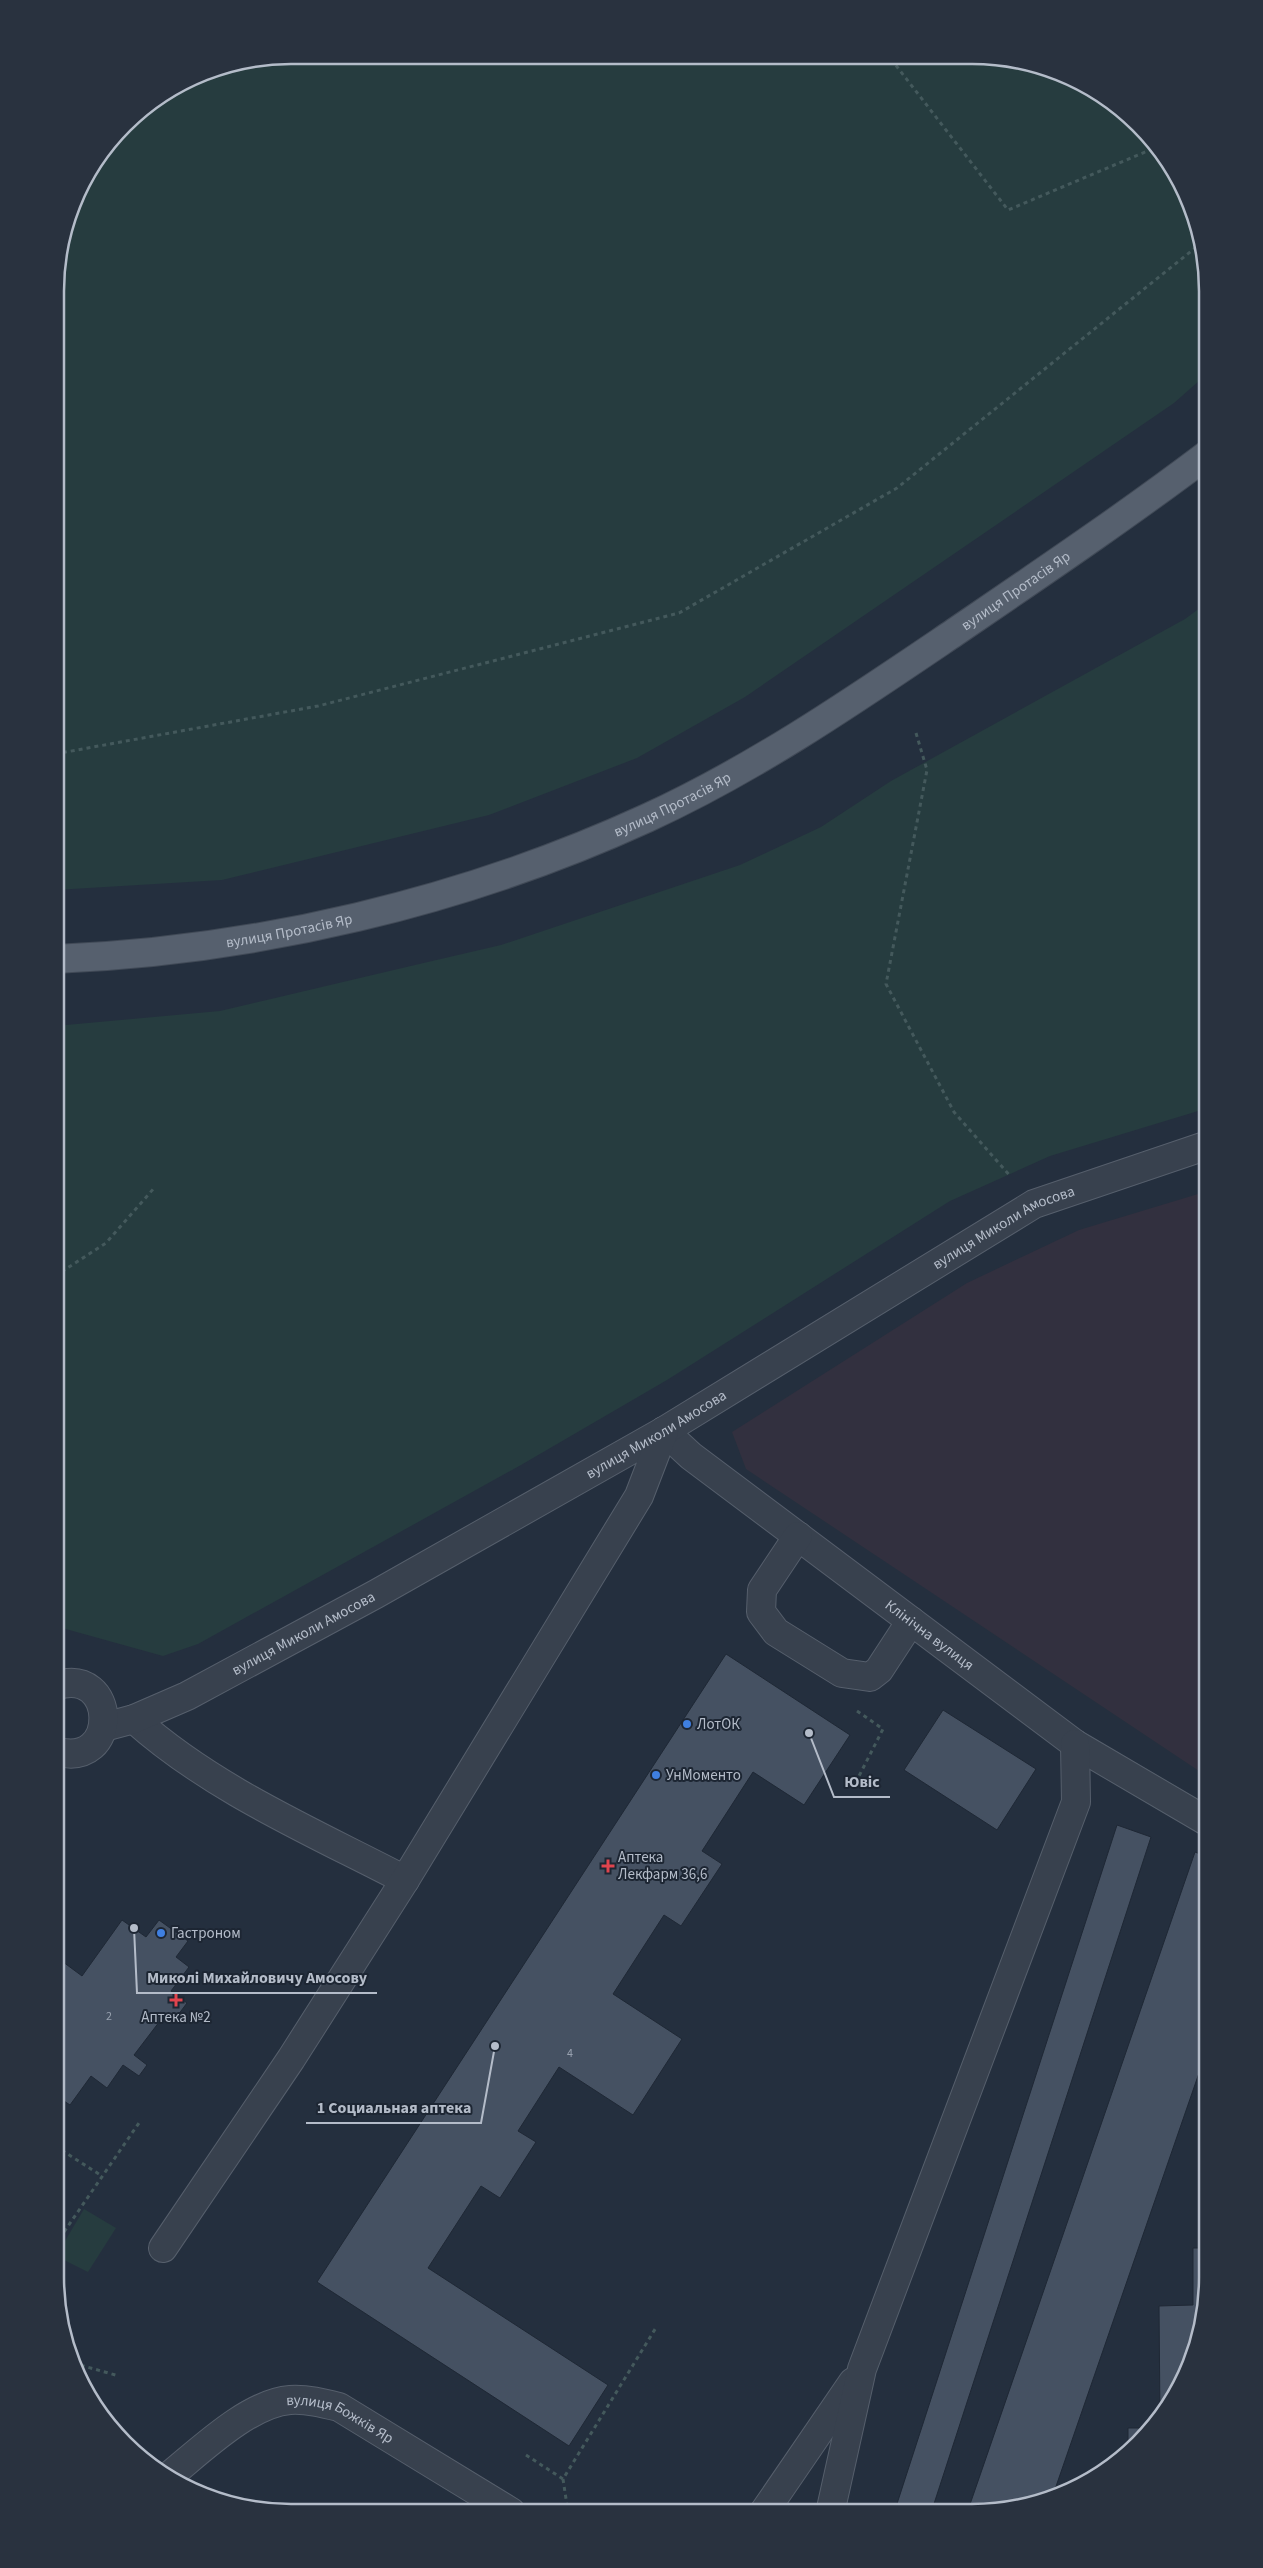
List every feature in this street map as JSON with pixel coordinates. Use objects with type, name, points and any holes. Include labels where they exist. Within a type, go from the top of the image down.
[{"type":"main road","name":"вулиця Протасів Яр","points":[[64,958],[142,953],[301,930],[450,892],[542,861],[647,818],[740,770],[874,687],[1156,493],[1199,461]]},
{"type":"street","name":"вулиця Миколи Амосова","points":[[104,1727],[134,1719],[187,1696],[376,1594],[664,1431],[1034,1204],[1199,1149]]},
{"type":"street","name":"Клінічна вулиця","points":[[664,1431],[691,1456],[1075,1744],[1199,1817]]},
{"type":"street","points":[[163,2248],[291,2059],[406,1880],[639,1496],[664,1431]]},
{"type":"street","points":[[798,1536],[762,1590],[761,1612],[776,1632],[842,1674],[870,1677],[880,1670],[912,1621]]},
{"type":"street","points":[[64,1683],[67,1682],[89,1688],[102,1705],[105,1716],[104,1727],[99,1738],[91,1746],[80,1752],[64,1753]]},
{"type":"street","points":[[134,1719],[164,1746],[250,1799],[406,1880]]},
{"type":"street","points":[[832,2504],[862,2369],[1076,1802],[1075,1744]]},
{"type":"street","points":[[769,2504],[862,2369]]},
{"type":"street","name":"вулиця Божків Яр","points":[[174,2472],[236,2423],[262,2408],[288,2400],[315,2400],[340,2407],[498,2504]]},
{"type":"path","points":[[895,64],[1008,210],[1150,150]]},
{"type":"path","points":[[64,752],[318,706],[679,612],[897,488],[1195,248]]},
{"type":"path","points":[[916,733],[927,770],[886,984],[954,1112],[1034,1204]]},
{"type":"path","points":[[64,1270],[106,1243],[155,1187]]},
{"type":"path","points":[[842,1674],[854,1709],[883,1729],[858,1780]]},
{"type":"path","points":[[64,2233],[141,2120]]},
{"type":"path","points":[[64,2152],[102,2176]]},
{"type":"path","points":[[567,2504],[563,2479],[657,2326]]},
{"type":"path","points":[[82,2365],[119,2376]]},
{"type":"path","points":[[526,2455],[563,2479]]},
{"type":"shaded area","points":[[1199,1194],[1199,1771],[746,1469],[732,1432],[967,1283],[1079,1230]]},
{"type":"green space","points":[[276,64],[987,64],[1031,71],[1073,87],[1098,102],[1122,120],[1143,141],[1169,177],[1182,204],[1192,232],[1199,276],[1199,381],[1174,403],[745,697],[637,758],[489,815],[222,880],[64,889],[64,276],[71,232],[87,190],[102,165],[120,141],[141,120],[177,94],[204,81],[232,71]]},
{"type":"green space","points":[[1199,609],[1199,1111],[1050,1156],[950,1201],[667,1380],[521,1465],[198,1644],[163,1656],[64,1628],[64,1025],[220,1011],[501,945],[740,865],[821,827],[891,781],[1185,619]]},
{"type":"green space","points":[[84,2209],[116,2228],[88,2272],[64,2260],[64,2243]]},
{"type":"building","points":[[726,1654],[850,1735],[804,1805],[753,1772],[702,1851],[722,1864],[681,1926],[664,1915],[613,1994],[682,2039],[633,2115],[559,2067],[518,2131],[536,2142],[500,2198],[481,2186],[428,2268],[608,2385],[569,2446],[317,2282]]},
{"type":"building","points":[[943,1710],[1036,1769],[997,1830],[904,1770]]},
{"type":"building","points":[[1117,1825],[1151,1837],[934,2504],[897,2504]]},
{"type":"building","points":[[1195,1852],[1199,1854],[1199,2073],[1055,2488],[1016,2500],[970,2504]]},
{"type":"building","points":[[122,1920],[146,1937],[159,1920],[188,1941],[176,1957],[189,1967],[171,1991],[187,2003],[175,2019],[166,2013],[134,2055],[147,2065],[139,2076],[123,2065],[107,2088],[91,2076],[70,2105],[64,2101],[64,1963],[82,1976]]},
{"type":"building","points":[[1193,2248],[1199,2248],[1199,2292],[1192,2336],[1176,2378],[1160,2405],[1159,2306],[1193,2305]]},
{"type":"building","points":[[1128,2428],[1142,2428],[1133,2438],[1128,2443]]},
{"type":"place","name":"ЛотОК","points":[[687,1724]]},
{"type":"place","name":"Ювіс","points":[[809,1733]]},
{"type":"place","name":"УнМоменто","points":[[656,1775]]},
{"type":"place","name":"Аптека Лекфарм 36,6","points":[[608,1866]]},
{"type":"place","name":"Миколі Михайловичу Амосову","points":[[134,1928]]},
{"type":"place","name":"Гастроном","points":[[161,1933]]},
{"type":"place","name":"Аптека №2","points":[[176,2000]]},
{"type":"place","name":"1 Социальная аптека","points":[[495,2046]]}]
